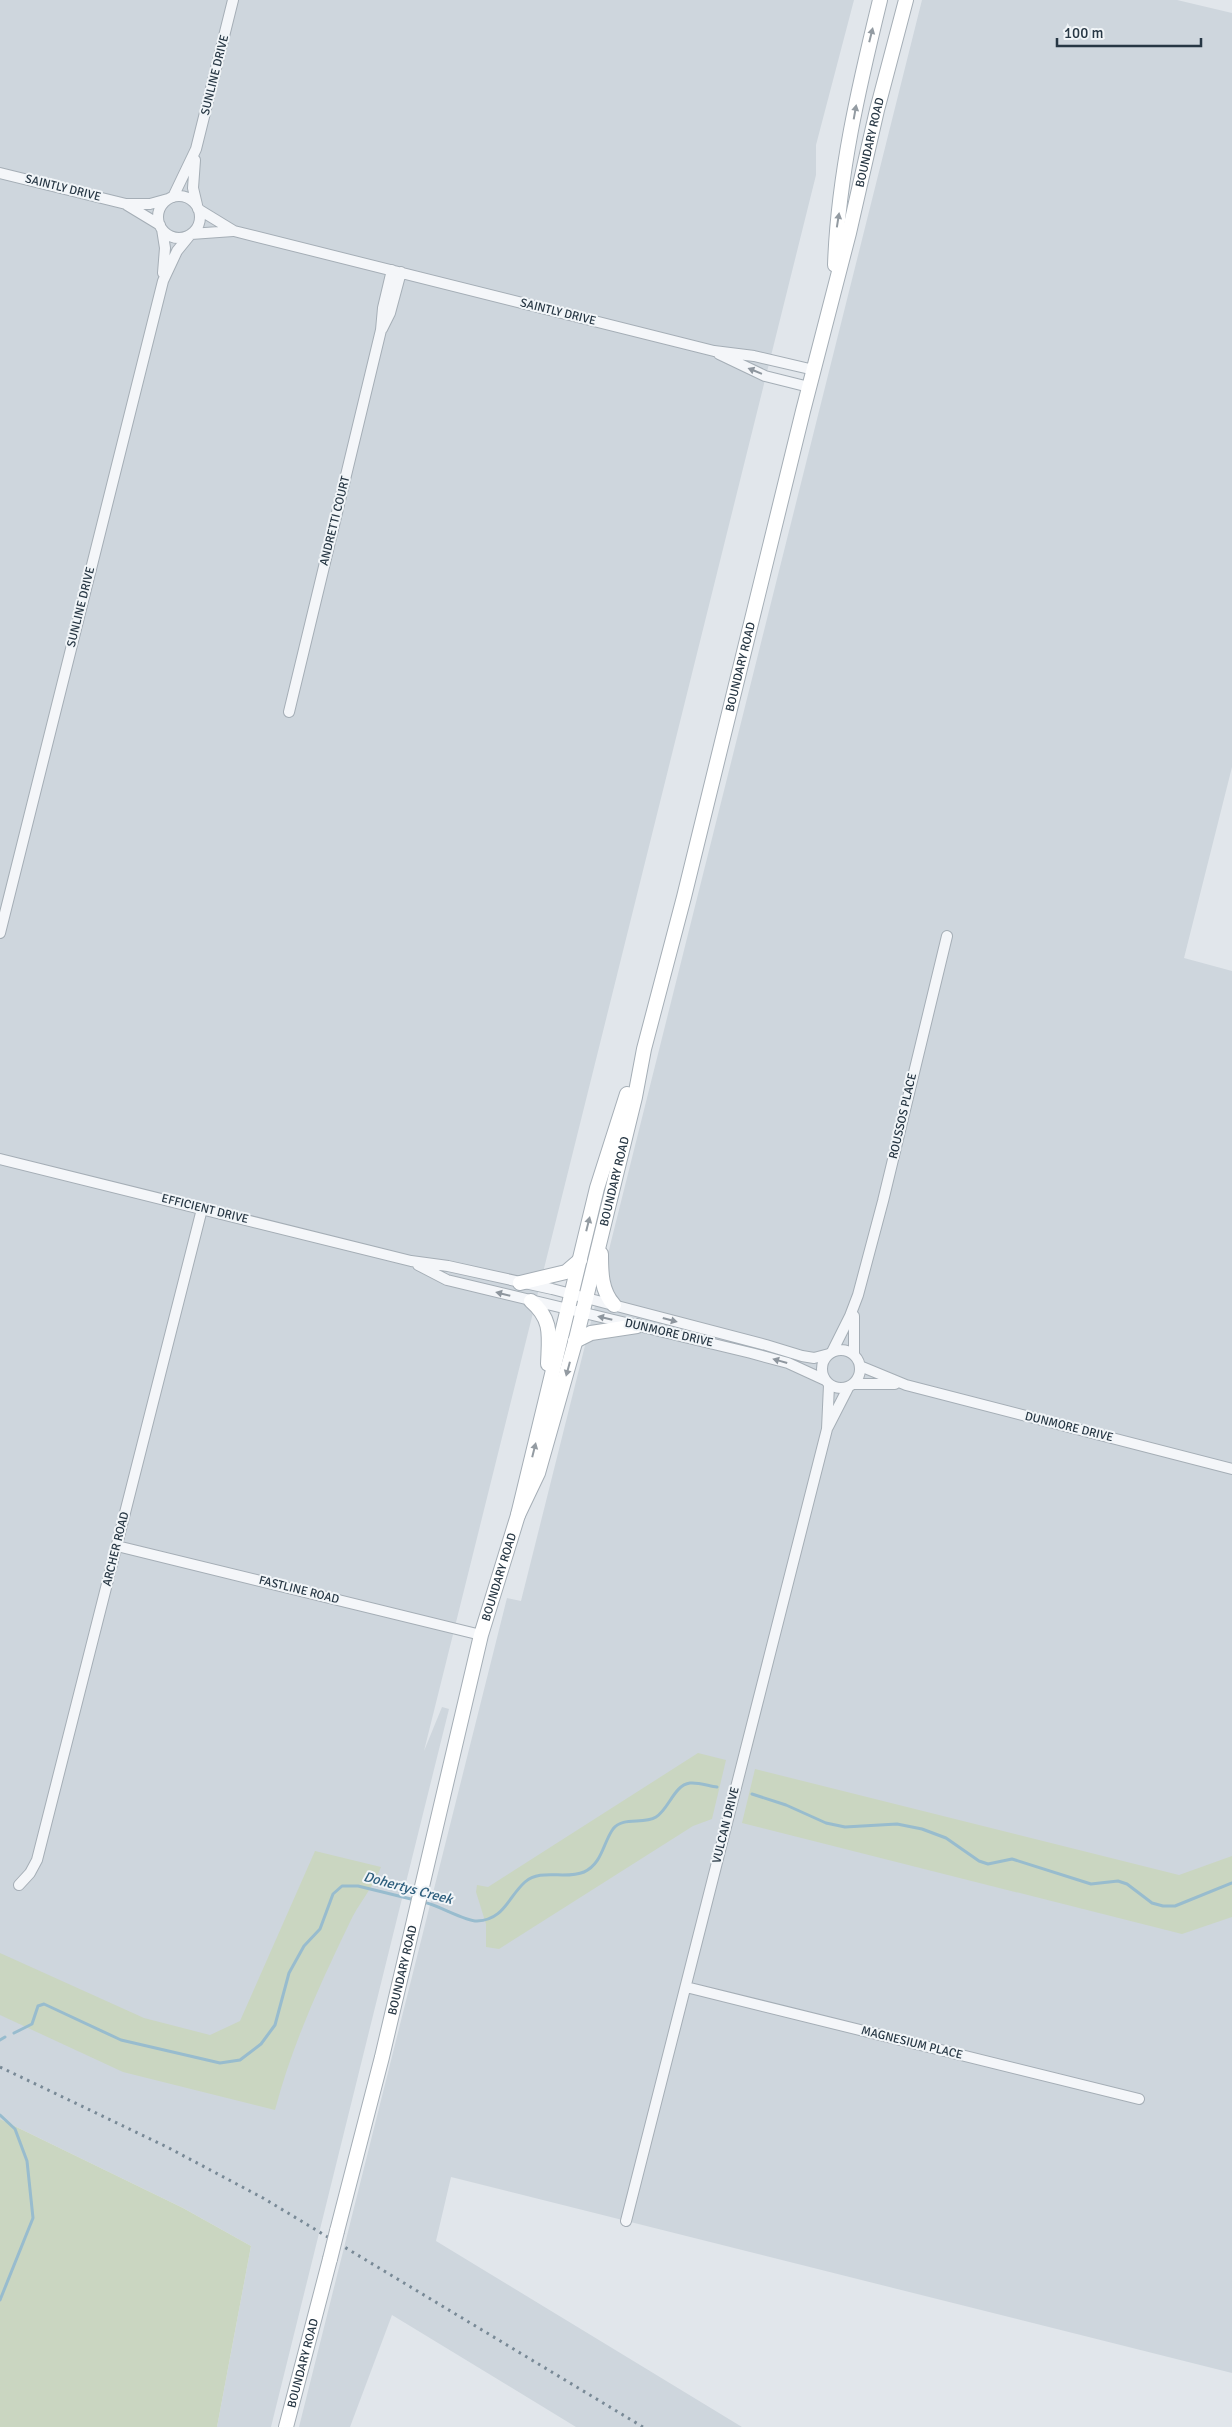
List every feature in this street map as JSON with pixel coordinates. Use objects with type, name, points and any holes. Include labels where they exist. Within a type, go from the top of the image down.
[{"type":"main road","name":"BOUNDARY ROAD","points":[[834,286],[836,231],[843,187],[862,70],[880,0]]},
{"type":"main road","name":"BOUNDARY ROAD","points":[[286,2427],[382,2057],[481,1635],[518,1514],[568,1310],[578,1297],[602,1226],[631,1112],[644,1049],[687,887],[906,0]]},
{"type":"main road","points":[[843,187],[850,188],[863,168]]},
{"type":"main road","name":"BOUNDARY ROAD","points":[[518,1514],[538,1473],[575,1341],[582,1314],[578,1297],[580,1260],[597,1188],[644,1049]]},
{"type":"main road","points":[[602,1226],[601,1268],[607,1298],[614,1306]]},
{"type":"main road","points":[[520,1283],[566,1272],[580,1260]]},
{"type":"main road","points":[[531,1301],[545,1314],[548,1324],[547,1394]]},
{"type":"main road","points":[[575,1341],[591,1333],[637,1326]]},
{"type":"street","name":"SUNLINE DRIVE","points":[[198,208],[193,188],[196,149],[233,0]]},
{"type":"street","name":"SUNLINE DRIVE","points":[[170,198],[196,149]]},
{"type":"street","name":"SAINTLY DRIVE","points":[[0,173],[126,204],[150,204],[170,198]]},
{"type":"street","points":[[170,198],[187,198],[198,208],[199,223],[191,234],[182,238],[173,237],[161,227],[158,213],[162,205],[170,198]]},
{"type":"street","name":"SAINTLY DRIVE","points":[[126,204],[161,227]]},
{"type":"street","name":"SAINTLY DRIVE","points":[[198,208],[234,231]]},
{"type":"street","name":"SUNLINE DRIVE","points":[[0,933],[163,281],[165,248],[161,227]]},
{"type":"street","name":"SAINTLY DRIVE","points":[[191,234],[234,231],[714,351],[754,356],[814,370]]},
{"type":"street","name":"SUNLINE DRIVE","points":[[163,281],[177,251],[191,234]]},
{"type":"street","name":"ANDRETTI COURT","points":[[289,712],[381,330],[390,312],[397,271]]},
{"type":"street","name":"SAINTLY DRIVE","points":[[714,351],[765,376],[809,387]]},
{"type":"street","name":"ROUSSOS PLACE","points":[[854,1355],[852,1324],[858,1295],[883,1201],[947,936]]},
{"type":"street","name":"EFFICIENT DRIVE","points":[[0,1159],[411,1261],[448,1266],[578,1297]]},
{"type":"street","name":"ARCHER ROAD","points":[[19,1885],[30,1873],[37,1860],[202,1208]]},
{"type":"street","name":"EFFICIENT DRIVE","points":[[411,1261],[447,1280],[568,1310]]},
{"type":"street","name":"ROUSSOS PLACE","points":[[830,1353],[850,1316],[858,1295]]},
{"type":"street","name":"DUNMORE DRIVE","points":[[578,1297],[802,1356],[814,1358],[830,1353]]},
{"type":"street","name":"DUNMORE DRIVE","points":[[568,1310],[788,1363],[827,1382]]},
{"type":"street","points":[[843,1350],[854,1355],[860,1366],[858,1379],[851,1386],[841,1389],[827,1382],[822,1364],[830,1353],[843,1350]]},
{"type":"street","name":"DUNMORE DRIVE","points":[[860,1366],[906,1385],[1232,1469]]},
{"type":"street","name":"VULCAN DRIVE","points":[[626,2221],[826,1429],[827,1382]]},
{"type":"street","name":"DUNMORE DRIVE","points":[[851,1386],[906,1385]]},
{"type":"street","name":"VULCAN DRIVE","points":[[826,1429],[851,1386]]},
{"type":"street","name":"FASTLINE ROAD","points":[[116,1546],[481,1635]]},
{"type":"street","name":"MAGNESIUM PLACE","points":[[686,1987],[1139,2099]]},
{"type":"shaded area","points":[[0,0],[854,0],[816,145],[816,175],[424,1751],[442,1707],[449,1709],[271,2427],[217,2427],[251,2246],[183,2208],[0,2119]]},
{"type":"shaded area","points":[[922,0],[1177,0],[1232,13],[1232,767],[1184,958],[1232,971],[1232,2373],[451,2177],[436,2241],[742,2427],[576,2427],[392,2315],[350,2427],[299,2427],[507,1598],[521,1601]]},
{"type":"green space","points":[[698,1753],[726,1760],[712,1819],[693,1826],[499,1949],[486,1947],[486,1924],[476,1892],[477,1885],[488,1887]]},
{"type":"green space","points":[[755,1769],[1179,1875],[1232,1856],[1232,1917],[1182,1934],[742,1823]]},
{"type":"green space","points":[[315,1851],[381,1867],[353,1917],[317,1992],[298,2038],[275,2110],[123,2072],[0,2015],[0,1953],[144,2018],[210,2035],[240,2021]]},
{"type":"green space","points":[[0,2119],[183,2208],[251,2246],[217,2427],[0,2427]]},
{"type":"waterway","name":"Dohertys Creek","points":[[423,1902],[458,1916],[477,1921],[486,1920],[500,1912],[519,1888],[531,1878],[546,1875],[577,1874],[590,1868],[595,1864],[613,1829],[617,1825],[656,1817],[665,1809],[684,1785],[696,1783],[717,1787]]},
{"type":"waterway","name":"Dohertys Creek","points":[[752,1794],[786,1805],[826,1823],[845,1827],[897,1824],[922,1829],[946,1838],[979,1861],[988,1864],[1012,1859],[1091,1884],[1118,1881],[1127,1884],[1152,1903],[1163,1906],[1175,1906],[1232,1883]]},
{"type":"waterway","name":"Dohertys Creek","points":[[14,2033],[32,2024],[38,2006],[44,2004],[121,2040],[220,2063],[240,2060],[261,2044],[275,2025],[289,1973],[304,1946],[320,1929],[333,1894],[342,1886],[358,1886],[415,1900]]},
{"type":"waterway","name":"Dohertys Creek","points":[[0,2040],[5,2037]]},
{"type":"waterway","name":"Dohertys Creek","points":[[0,2115],[15,2129],[27,2161],[33,2218],[0,2300]]},
{"type":"railway","points":[[0,2067],[167,2147],[263,2198],[643,2427]]}]
